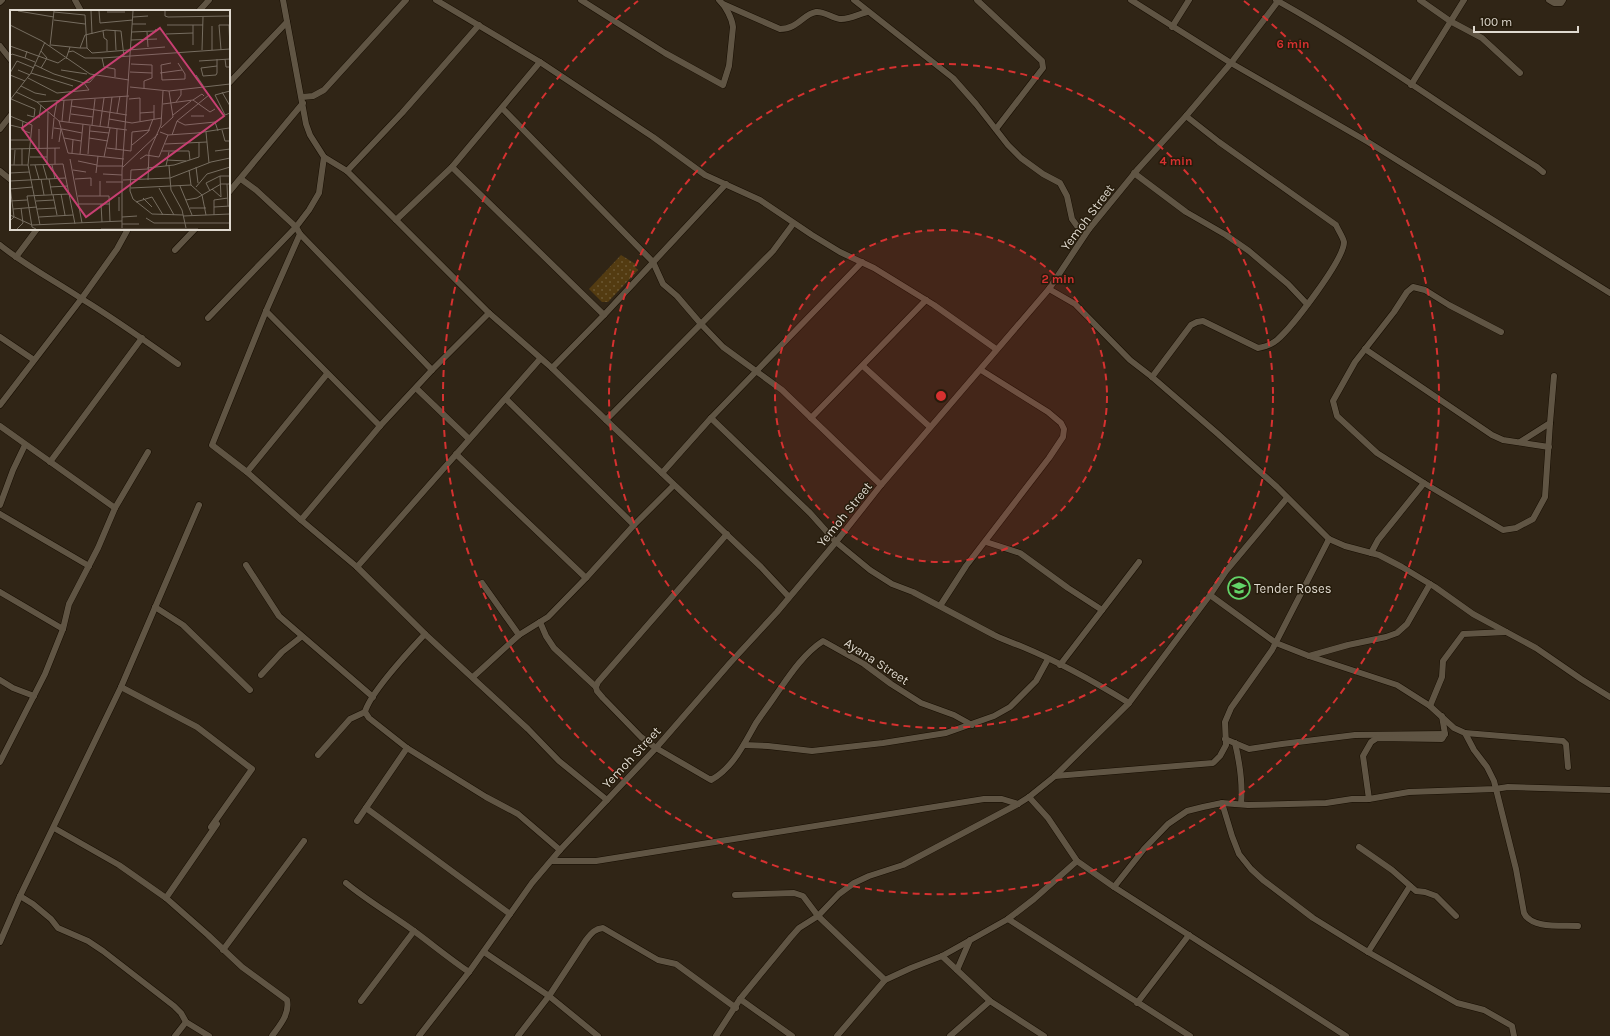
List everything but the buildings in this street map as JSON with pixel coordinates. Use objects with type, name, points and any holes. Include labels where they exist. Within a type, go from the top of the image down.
[{"type":"street","points":[[75,0],[80,10]]},
{"type":"street","points":[[200,10],[209,0]]},
{"type":"street","points":[[283,0],[310,136],[324,157],[347,171],[489,313],[552,368],[727,534],[789,597]]},
{"type":"street","points":[[230,191],[241,179],[302,100],[324,90],[406,0]]},
{"type":"street","points":[[436,0],[540,62],[653,137],[705,175],[760,200],[793,224],[840,252],[874,268],[926,300],[996,349]]},
{"type":"street","points":[[581,0],[665,53],[723,85],[729,66],[733,27],[732,22],[721,2]]},
{"type":"street","points":[[854,0],[867,12],[953,78],[976,104],[1008,145],[1021,158],[1043,174],[1060,183],[1067,196],[1072,219],[1077,226],[1089,229]]},
{"type":"street","points":[[977,0],[1042,61],[1043,68],[996,129]]},
{"type":"street","points":[[1131,0],[1231,63],[1368,142],[1610,293]]},
{"type":"street","points":[[1172,27],[1189,0]]},
{"type":"street","points":[[1420,0],[1450,21],[1482,38],[1520,73]]},
{"type":"street","points":[[1411,85],[1464,0]]},
{"type":"street","points":[[1549,0],[1554,3],[1561,4],[1564,0]]},
{"type":"street","points":[[1278,1],[1349,44],[1543,172]]},
{"type":"street","name":"Yemoh Street","points":[[419,1036],[484,952],[532,884],[560,850],[656,748],[836,542],[881,485],[1049,289],[1089,229],[1134,174],[1231,63],[1278,1]]},
{"type":"street","points":[[721,2],[780,29],[789,29],[815,12],[821,12],[839,19],[845,19],[867,12]]},
{"type":"street","points":[[230,82],[287,22]]},
{"type":"street","points":[[347,171],[402,113],[479,25]]},
{"type":"street","points":[[0,46],[10,59]]},
{"type":"street","points":[[396,220],[452,167],[540,62]]},
{"type":"street","points":[[502,108],[653,262],[664,284],[723,346],[782,390],[881,485]]},
{"type":"street","points":[[0,129],[10,116]]},
{"type":"street","points":[[1152,377],[1191,325],[1197,322],[1203,321],[1258,348],[1268,346],[1276,341],[1291,326],[1328,275],[1341,253],[1344,241],[1336,225],[1219,142],[1186,116]]},
{"type":"street","points":[[208,318],[296,226],[309,210],[319,193],[324,157]]},
{"type":"street","points":[[452,167],[604,315]]},
{"type":"street","points":[[0,171],[10,179]]},
{"type":"street","points":[[1134,174],[1186,212],[1226,235],[1249,251],[1288,284],[1307,304]]},
{"type":"street","points":[[241,179],[256,190],[296,226],[300,234],[432,370]]},
{"type":"street","points":[[552,368],[604,315],[726,184]]},
{"type":"street","points":[[606,420],[773,251],[793,224]]},
{"type":"street","points":[[16,257],[36,230]]},
{"type":"street","points":[[0,404],[82,298],[117,249],[127,230]]},
{"type":"street","points":[[175,250],[194,230]]},
{"type":"street","points":[[300,234],[266,311],[212,444],[357,566],[425,634],[528,728],[559,761],[607,800]]},
{"type":"street","points":[[0,245],[52,281],[82,298],[142,338],[178,364]]},
{"type":"street","points":[[662,473],[711,418],[862,262]]},
{"type":"street","points":[[1501,332],[1449,305],[1425,290],[1413,287],[1407,292],[1394,312],[1355,362],[1333,401],[1337,416],[1377,453],[1424,483],[1503,530],[1516,528],[1533,519],[1545,497],[1554,376]]},
{"type":"street","points":[[1049,289],[1075,304],[1130,360],[1218,434],[1277,487],[1329,538],[1345,546],[1385,558],[1430,584],[1473,614],[1509,632],[1536,648],[1610,697]]},
{"type":"street","points":[[811,418],[926,300]]},
{"type":"street","points":[[266,311],[380,426]]},
{"type":"street","points":[[301,520],[380,426],[432,370],[489,313]]},
{"type":"street","points":[[0,337],[34,360]]},
{"type":"street","points":[[50,462],[142,338]]},
{"type":"street","points":[[1365,349],[1492,436],[1503,440],[1549,447]]},
{"type":"street","points":[[357,566],[540,359]]},
{"type":"street","points":[[863,366],[930,427]]},
{"type":"street","points":[[940,606],[966,566],[986,542],[1049,458],[1063,436],[1064,429],[1061,422],[1043,409],[980,370]]},
{"type":"street","points":[[247,472],[327,374]]},
{"type":"street","points":[[416,388],[469,439]]},
{"type":"street","points":[[506,398],[634,524]]},
{"type":"street","points":[[711,418],[810,513],[836,542],[870,570],[892,584],[913,592],[1008,642],[1022,646],[1060,665],[1128,703]]},
{"type":"street","points":[[1520,442],[1550,423]]},
{"type":"street","points":[[0,426],[25,446],[115,508]]},
{"type":"street","points":[[0,505],[13,470],[25,446]]},
{"type":"street","points":[[0,762],[45,674],[63,629],[69,604],[115,508],[148,452]]},
{"type":"street","points":[[456,454],[586,578]]},
{"type":"street","points":[[1371,553],[1378,540],[1424,483]]},
{"type":"street","points":[[473,677],[519,635],[548,616],[586,578],[634,524],[674,484]]},
{"type":"street","points":[[717,1036],[736,1008],[740,999],[791,937],[800,928],[818,916],[839,894],[854,883],[869,876],[903,865],[1018,804],[1055,776],[1128,703],[1210,595],[1226,571],[1287,498]]},
{"type":"street","points":[[0,942],[20,896],[121,687],[198,505]]},
{"type":"street","points":[[0,514],[88,566]]},
{"type":"street","points":[[596,687],[598,682],[727,534]]},
{"type":"street","points":[[1055,776],[1213,763],[1226,745],[1225,722],[1231,708],[1276,643],[1329,538]]},
{"type":"street","points":[[986,542],[1020,553],[1068,588],[1102,610]]},
{"type":"street","points":[[1060,665],[1139,562]]},
{"type":"street","points":[[246,565],[279,616],[301,637],[372,697]]},
{"type":"street","points":[[482,583],[519,635]]},
{"type":"street","points":[[1309,656],[1348,645],[1386,638],[1397,633],[1407,624],[1430,584]]},
{"type":"street","points":[[0,592],[63,629]]},
{"type":"street","points":[[1210,595],[1276,643],[1309,656],[1397,684],[1430,706],[1454,728],[1465,733],[1564,741],[1566,744],[1568,767]]},
{"type":"street","points":[[155,607],[183,625],[250,690]]},
{"type":"street","points":[[540,622],[546,636],[554,648],[596,687],[597,691],[603,698],[641,737],[656,748],[711,780],[729,765],[744,745],[812,751],[883,743],[946,733],[972,725],[994,716],[1010,707],[1036,681],[1048,659]]},
{"type":"street","points":[[1430,706],[1442,677],[1443,661],[1458,638],[1463,634],[1509,632]]},
{"type":"street","points":[[425,634],[372,697],[366,705],[365,712],[369,718],[407,748],[486,798],[518,814],[560,850]]},
{"type":"street","points":[[261,675],[282,652],[301,637]]},
{"type":"street","name":"Ayana Street","points":[[744,745],[757,722],[793,671],[814,647],[823,641],[864,664],[891,684],[921,703],[954,715],[972,725]]},
{"type":"street","points":[[0,680],[13,688],[34,696]]},
{"type":"street","points":[[121,687],[197,727],[252,769],[211,827]]},
{"type":"street","points":[[318,755],[350,719],[365,712]]},
{"type":"street","points":[[1369,799],[1364,756],[1371,742],[1377,738],[1442,739],[1445,734],[1442,716]]},
{"type":"street","points":[[1465,733],[1474,750],[1487,767],[1494,781],[1516,869],[1526,918],[1538,924],[1578,926]]},
{"type":"street","points":[[1225,739],[1249,750],[1282,744],[1354,735],[1445,734]]},
{"type":"street","points":[[1234,743],[1241,767],[1241,804]]},
{"type":"street","points":[[357,821],[407,748]]},
{"type":"street","points":[[1114,887],[1144,849],[1168,824],[1187,811],[1222,803],[1326,803],[1352,799],[1369,799],[1409,792],[1495,789],[1508,786],[1610,790]]},
{"type":"street","points":[[1029,797],[1048,818],[1077,861],[1114,887],[1346,1036]]},
{"type":"street","points":[[551,861],[596,861],[984,799],[1002,799],[1018,804]]},
{"type":"street","points":[[1222,803],[1239,854],[1251,869],[1263,880],[1313,918],[1368,952],[1457,1003],[1484,1010],[1512,1026],[1514,1036]]},
{"type":"street","points":[[366,808],[510,914]]},
{"type":"street","points":[[166,898],[220,819]]},
{"type":"street","points":[[54,828],[119,865],[166,898],[242,967],[288,1000],[287,1013],[272,1036]]},
{"type":"street","points":[[223,950],[304,841]]},
{"type":"street","points":[[1359,847],[1392,870],[1416,891],[1426,892],[1436,896],[1456,916]]},
{"type":"street","points":[[837,1036],[885,980],[942,956],[1008,919],[1034,900],[1077,861]]},
{"type":"street","points":[[346,883],[366,899],[414,931],[434,948],[469,972]]},
{"type":"street","points":[[1368,952],[1410,886]]},
{"type":"street","points":[[735,895],[794,893],[802,896],[818,916],[885,980]]},
{"type":"street","points":[[20,896],[33,904],[51,919],[58,928],[88,941],[133,974],[174,1006],[181,1013],[186,1022],[209,1036]]},
{"type":"street","points":[[1008,919],[1190,1036]]},
{"type":"street","points":[[518,1036],[549,996],[592,932],[603,928],[658,960],[676,964],[736,1008]]},
{"type":"street","points":[[361,1001],[414,931]]},
{"type":"street","points":[[1137,1003],[1189,935]]},
{"type":"street","points":[[957,970],[970,940]]},
{"type":"street","points":[[484,952],[549,996],[598,1036]]},
{"type":"street","points":[[942,956],[990,1001],[1044,1036]]},
{"type":"street","points":[[740,999],[792,1036]]},
{"type":"street","points":[[950,1036],[990,1001]]},
{"type":"street","points":[[175,1036],[186,1022]]},
{"type":"shaded area","points":[[621,255],[637,265],[635,267],[638,270],[608,302],[602,302],[589,289]]},
{"type":"place","name":"Tender Roses","points":[[1239,588]]}]
